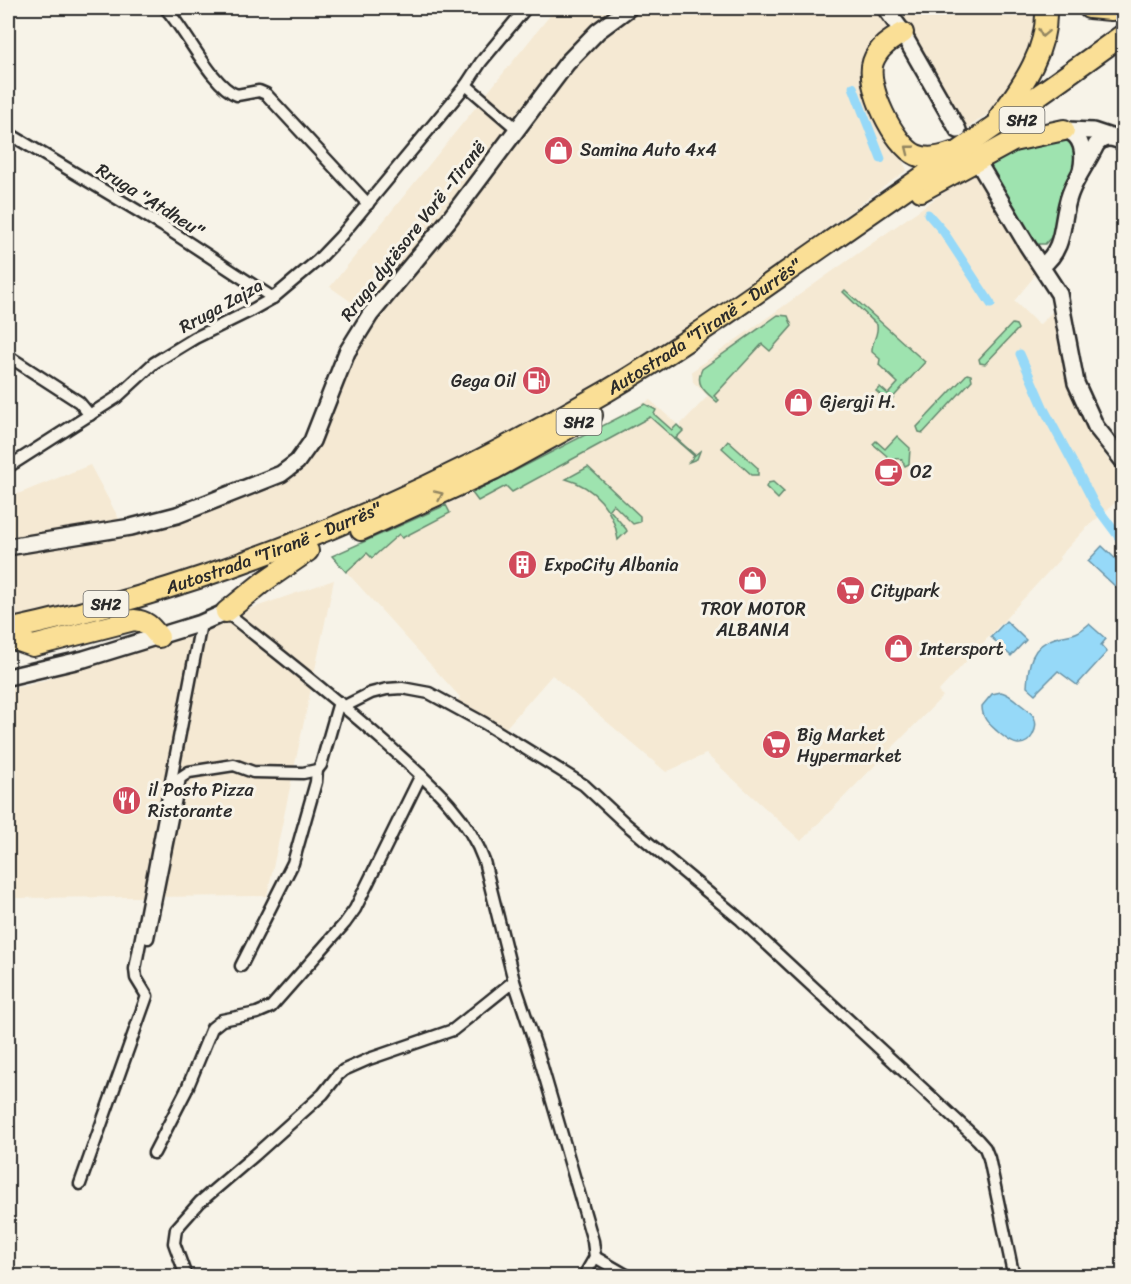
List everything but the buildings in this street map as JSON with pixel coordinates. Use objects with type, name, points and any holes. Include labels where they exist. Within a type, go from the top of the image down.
[{"type":"highway","points":[[903,33],[879,51],[871,70],[873,87],[894,133],[906,148],[922,157],[938,157],[971,143],[999,116],[1027,76],[1041,44],[1045,29],[1046,8]]},
{"type":"highway","points":[[1089,8],[1124,9]]},
{"type":"highway","name":"Autostrada \"Tiranë - Durrës\"","points":[[10,637],[251,559],[366,513],[486,456],[608,390],[666,355],[1124,34]]},
{"type":"highway","name":"Autostrada \"Tiranë - Durrës\"","points":[[10,637],[166,600],[308,551],[373,525],[502,465],[601,410],[699,347],[1124,50]]},
{"type":"highway","points":[[921,191],[1013,141],[1064,130]]},
{"type":"highway","points":[[226,612],[308,551]]},
{"type":"highway","points":[[10,637],[33,646],[134,620],[143,620],[159,637]]},
{"type":"main road","name":"Rruga dytësore Vorë -Tiranë","points":[[8,547],[157,521],[272,479],[292,467],[312,441],[340,368],[366,321],[437,236],[579,50],[598,31],[629,8]]},
{"type":"main road","points":[[885,8],[903,33],[958,129]]},
{"type":"main road","points":[[1064,130],[1093,131],[1120,141]]},
{"type":"main road","points":[[1064,130],[1072,132],[1081,144],[1082,167],[1077,180]]},
{"type":"main road","points":[[1027,245],[1042,251],[1049,247],[1059,233],[1071,192],[1101,139],[1120,141]]},
{"type":"main road","points":[[982,169],[1059,294]]},
{"type":"main road","points":[[1063,221],[1059,294],[1076,383],[1096,427],[1124,462]]},
{"type":"main road","points":[[1042,266],[1055,254],[1061,241]]},
{"type":"main road","points":[[8,677],[84,659],[159,637],[226,612]]},
{"type":"street","points":[[165,8],[213,74],[230,92],[266,94],[368,204]]},
{"type":"street","name":"Rruga Zajza","points":[[8,467],[116,398],[154,363],[195,338],[273,298],[318,260],[368,204],[526,8]]},
{"type":"street","points":[[466,85],[517,129]]},
{"type":"street","name":"Rruga \"Atdheu\"","points":[[8,133],[163,226],[273,298]]},
{"type":"street","points":[[8,356],[79,402],[90,415]]},
{"type":"street","points":[[226,612],[342,704],[420,774],[450,804],[477,843],[484,861],[514,981],[593,1240],[595,1257],[584,1276]]},
{"type":"street","points":[[80,1184],[147,996],[136,978],[135,969],[201,623]]},
{"type":"street","points":[[342,704],[371,693],[402,687],[429,693],[484,723],[584,785],[633,830],[741,920],[978,1140],[985,1148],[989,1158],[1012,1268],[1016,1276]]},
{"type":"street","points":[[241,966],[293,863],[316,782],[317,770],[321,765],[342,704]]},
{"type":"street","points":[[148,938],[179,781],[184,773],[234,765],[253,772],[303,773],[317,770]]},
{"type":"street","points":[[154,1153],[186,1091],[212,1028],[222,1020],[271,1007],[355,909],[420,774]]},
{"type":"street","points":[[186,1276],[174,1243],[176,1229],[200,1202],[323,1094],[338,1075],[369,1059],[453,1030],[514,981]]},
{"type":"street","points":[[595,1257],[628,1276]]},
{"type":"shaded area","points":[[556,8],[878,8],[887,22],[886,32],[872,54],[886,127],[907,170],[662,349],[554,415],[314,527],[199,570],[77,605],[8,621],[8,498],[90,465],[124,528],[292,467],[370,315],[330,287]]},
{"type":"shaded area","points":[[894,8],[1037,8],[1034,42],[1012,89],[995,101],[995,109],[966,129]]},
{"type":"shaded area","name":"Citypark","points":[[974,171],[1035,271],[1033,278],[1014,301],[1039,325],[1054,310],[1066,373],[1077,409],[1107,458],[1123,477],[1123,496],[1086,528],[938,692],[943,696],[801,841],[706,754],[666,772],[552,675],[504,730],[457,701],[460,697],[332,556],[472,493],[650,400],[679,426],[708,396],[693,382],[692,371]]},
{"type":"shaded area","points":[[334,580],[267,896],[8,898],[8,689],[30,685]]},
{"type":"green space","points":[[1069,136],[1079,155],[1054,234],[1045,244],[1035,244],[985,163],[995,156]]},
{"type":"green space","points":[[845,290],[925,362],[889,402],[876,391],[880,387],[888,394],[898,383],[879,365],[880,359],[872,352],[877,325],[843,292]]},
{"type":"green space","points":[[778,315],[788,316],[792,326],[770,351],[762,344],[714,396],[719,400],[717,402],[700,384],[702,369]]},
{"type":"green space","points":[[1012,324],[1018,329],[985,364],[980,363],[979,359]]},
{"type":"green space","points":[[967,374],[971,375],[972,380],[923,433],[919,432],[917,427]]},
{"type":"green space","points":[[645,404],[656,410],[654,414],[672,430],[677,425],[683,431],[676,438],[695,455],[700,451],[697,459],[689,462],[694,456],[650,417],[512,492],[506,486],[478,501],[472,493]]},
{"type":"green space","points":[[897,436],[910,448],[909,464],[905,466],[902,460],[897,459],[888,467],[887,456],[873,444],[876,441],[885,449]]},
{"type":"green space","points":[[728,441],[758,468],[758,475],[752,475],[722,448]]},
{"type":"green space","points":[[588,467],[640,516],[640,522],[633,524],[613,504],[609,509],[627,531],[618,540],[612,519],[601,501],[586,488],[566,479]]},
{"type":"green space","points":[[773,482],[784,492],[778,499],[766,487],[768,483]]},
{"type":"green space","points":[[446,505],[450,513],[402,538],[399,534],[372,558],[367,553],[346,572],[332,556]]},
{"type":"water","points":[[1102,546],[1123,566],[1123,581],[1117,588],[1088,561]]},
{"type":"water","points":[[1006,621],[1026,640],[1011,656],[991,637]]},
{"type":"water","points":[[1089,624],[1106,639],[1101,645],[1107,652],[1077,685],[1058,671],[1035,694],[1027,687],[1028,671],[1036,651],[1047,641],[1076,633]]},
{"type":"water","points":[[1001,692],[1034,717],[1035,731],[1023,744],[1010,741],[1003,736],[985,718],[982,711],[982,706],[992,694]]},
{"type":"waterway","points":[[853,87],[881,159]]},
{"type":"waterway","points":[[928,214],[943,231],[991,304]]},
{"type":"waterway","points":[[1020,354],[1045,411],[1095,505],[1124,544]]},
{"type":"place","name":"Samina Auto 4x4","points":[[559,150]]},
{"type":"place","name":"Gega Oil","points":[[537,381]]},
{"type":"place","name":"Gjergji H.","points":[[799,402]]},
{"type":"place","name":"O2","points":[[889,472]]},
{"type":"place","name":"ExpoCity Albania","points":[[523,565]]},
{"type":"place","name":"TROY MOTOR ALBANIA","points":[[753,580]]},
{"type":"place","name":"Citypark","points":[[850,591]]},
{"type":"place","name":"Intersport","points":[[899,649]]},
{"type":"place","name":"Big Market Hypermarket","points":[[776,745]]},
{"type":"place","name":"il Posto Pizza Ristorante","points":[[127,800]]}]
